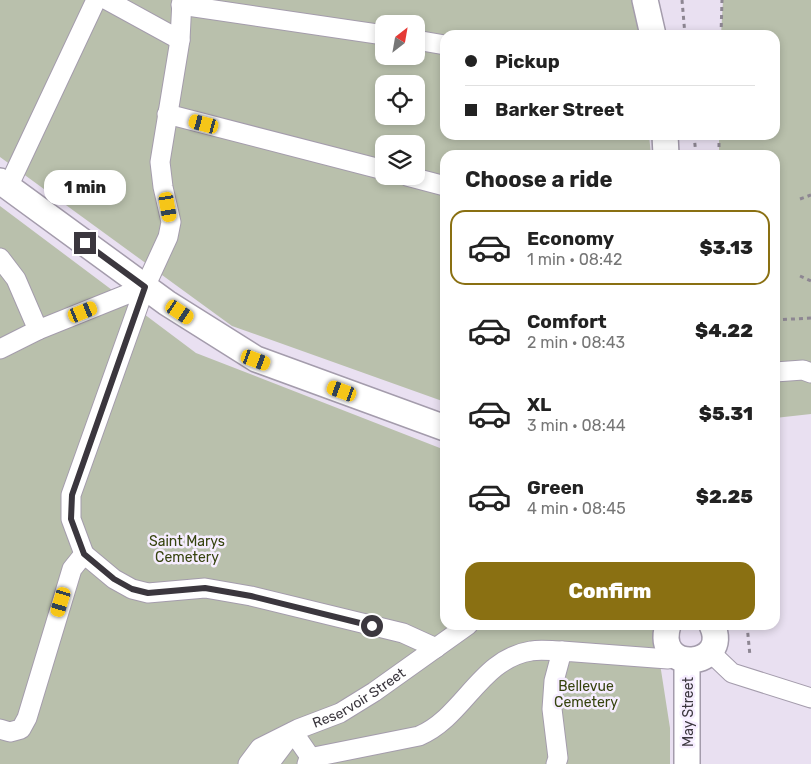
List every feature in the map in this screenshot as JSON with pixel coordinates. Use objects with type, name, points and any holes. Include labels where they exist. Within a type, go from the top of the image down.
[{"type":"main road","points":[[645,0],[652,30]]},
{"type":"main road","points":[[4,184],[145,287],[221,340],[256,360],[440,426]]},
{"type":"main road","name":"May Street","points":[[667,630],[666,640],[680,657],[687,764]]},
{"type":"main road","points":[[680,657],[704,657],[710,652],[715,636],[713,630]]},
{"type":"street","points":[[4,184],[96,0]]},
{"type":"street","points":[[107,0],[180,40]]},
{"type":"street","points":[[375,34],[181,3],[180,40],[160,162],[162,187],[171,222],[168,237],[145,287],[72,495],[71,519],[84,554],[114,579],[132,589],[148,593],[205,588],[251,596],[403,634],[436,648]]},
{"type":"street","points":[[425,42],[440,44]]},
{"type":"street","points":[[167,114],[375,168]]},
{"type":"street","points":[[425,181],[440,185]]},
{"type":"street","points":[[0,258],[16,279],[38,330]]},
{"type":"street","points":[[0,349],[38,330],[145,287]]},
{"type":"street","points":[[780,372],[803,370],[811,373]]},
{"type":"street","points":[[0,729],[10,732],[21,729],[27,718],[72,568],[84,554]]},
{"type":"street","name":"Reservoir Street","points":[[248,764],[260,748],[340,713],[461,630]]},
{"type":"street","points":[[269,764],[293,732],[310,762],[419,736],[431,731],[449,717],[489,671],[516,655],[532,650],[668,659],[680,657]]},
{"type":"street","points":[[556,764],[558,758],[552,709],[554,682],[562,651]]},
{"type":"street","points":[[710,652],[732,673],[811,698]]},
{"type":"path","points":[[682,0],[685,30]]},
{"type":"path","points":[[721,30],[722,0]]},
{"type":"path","points":[[800,199],[811,195]]},
{"type":"path","points":[[800,276],[811,281]]},
{"type":"path","points":[[780,320],[811,318]]},
{"type":"path","points":[[747,630],[750,656]]},
{"type":"green space","points":[[0,0],[636,0],[639,30],[440,30],[440,140],[650,140],[650,150],[440,150],[440,400],[232,326],[0,157]]},
{"type":"green space","points":[[723,0],[811,0],[811,414],[780,417],[780,150],[719,150],[719,140],[780,140],[780,30],[721,30]]},
{"type":"green space","name":"Saint Marys Cemetery","points":[[0,206],[196,353],[440,448],[440,630],[655,630],[670,728],[670,764],[0,764]]},
{"type":"route","points":[[85,243],[145,287],[72,495],[71,519],[84,554],[114,579],[132,589],[148,593],[205,588],[251,596],[372,626]]},
{"type":"park label","name":"Bellevue Cemetery","points":[[586,694]]}]
